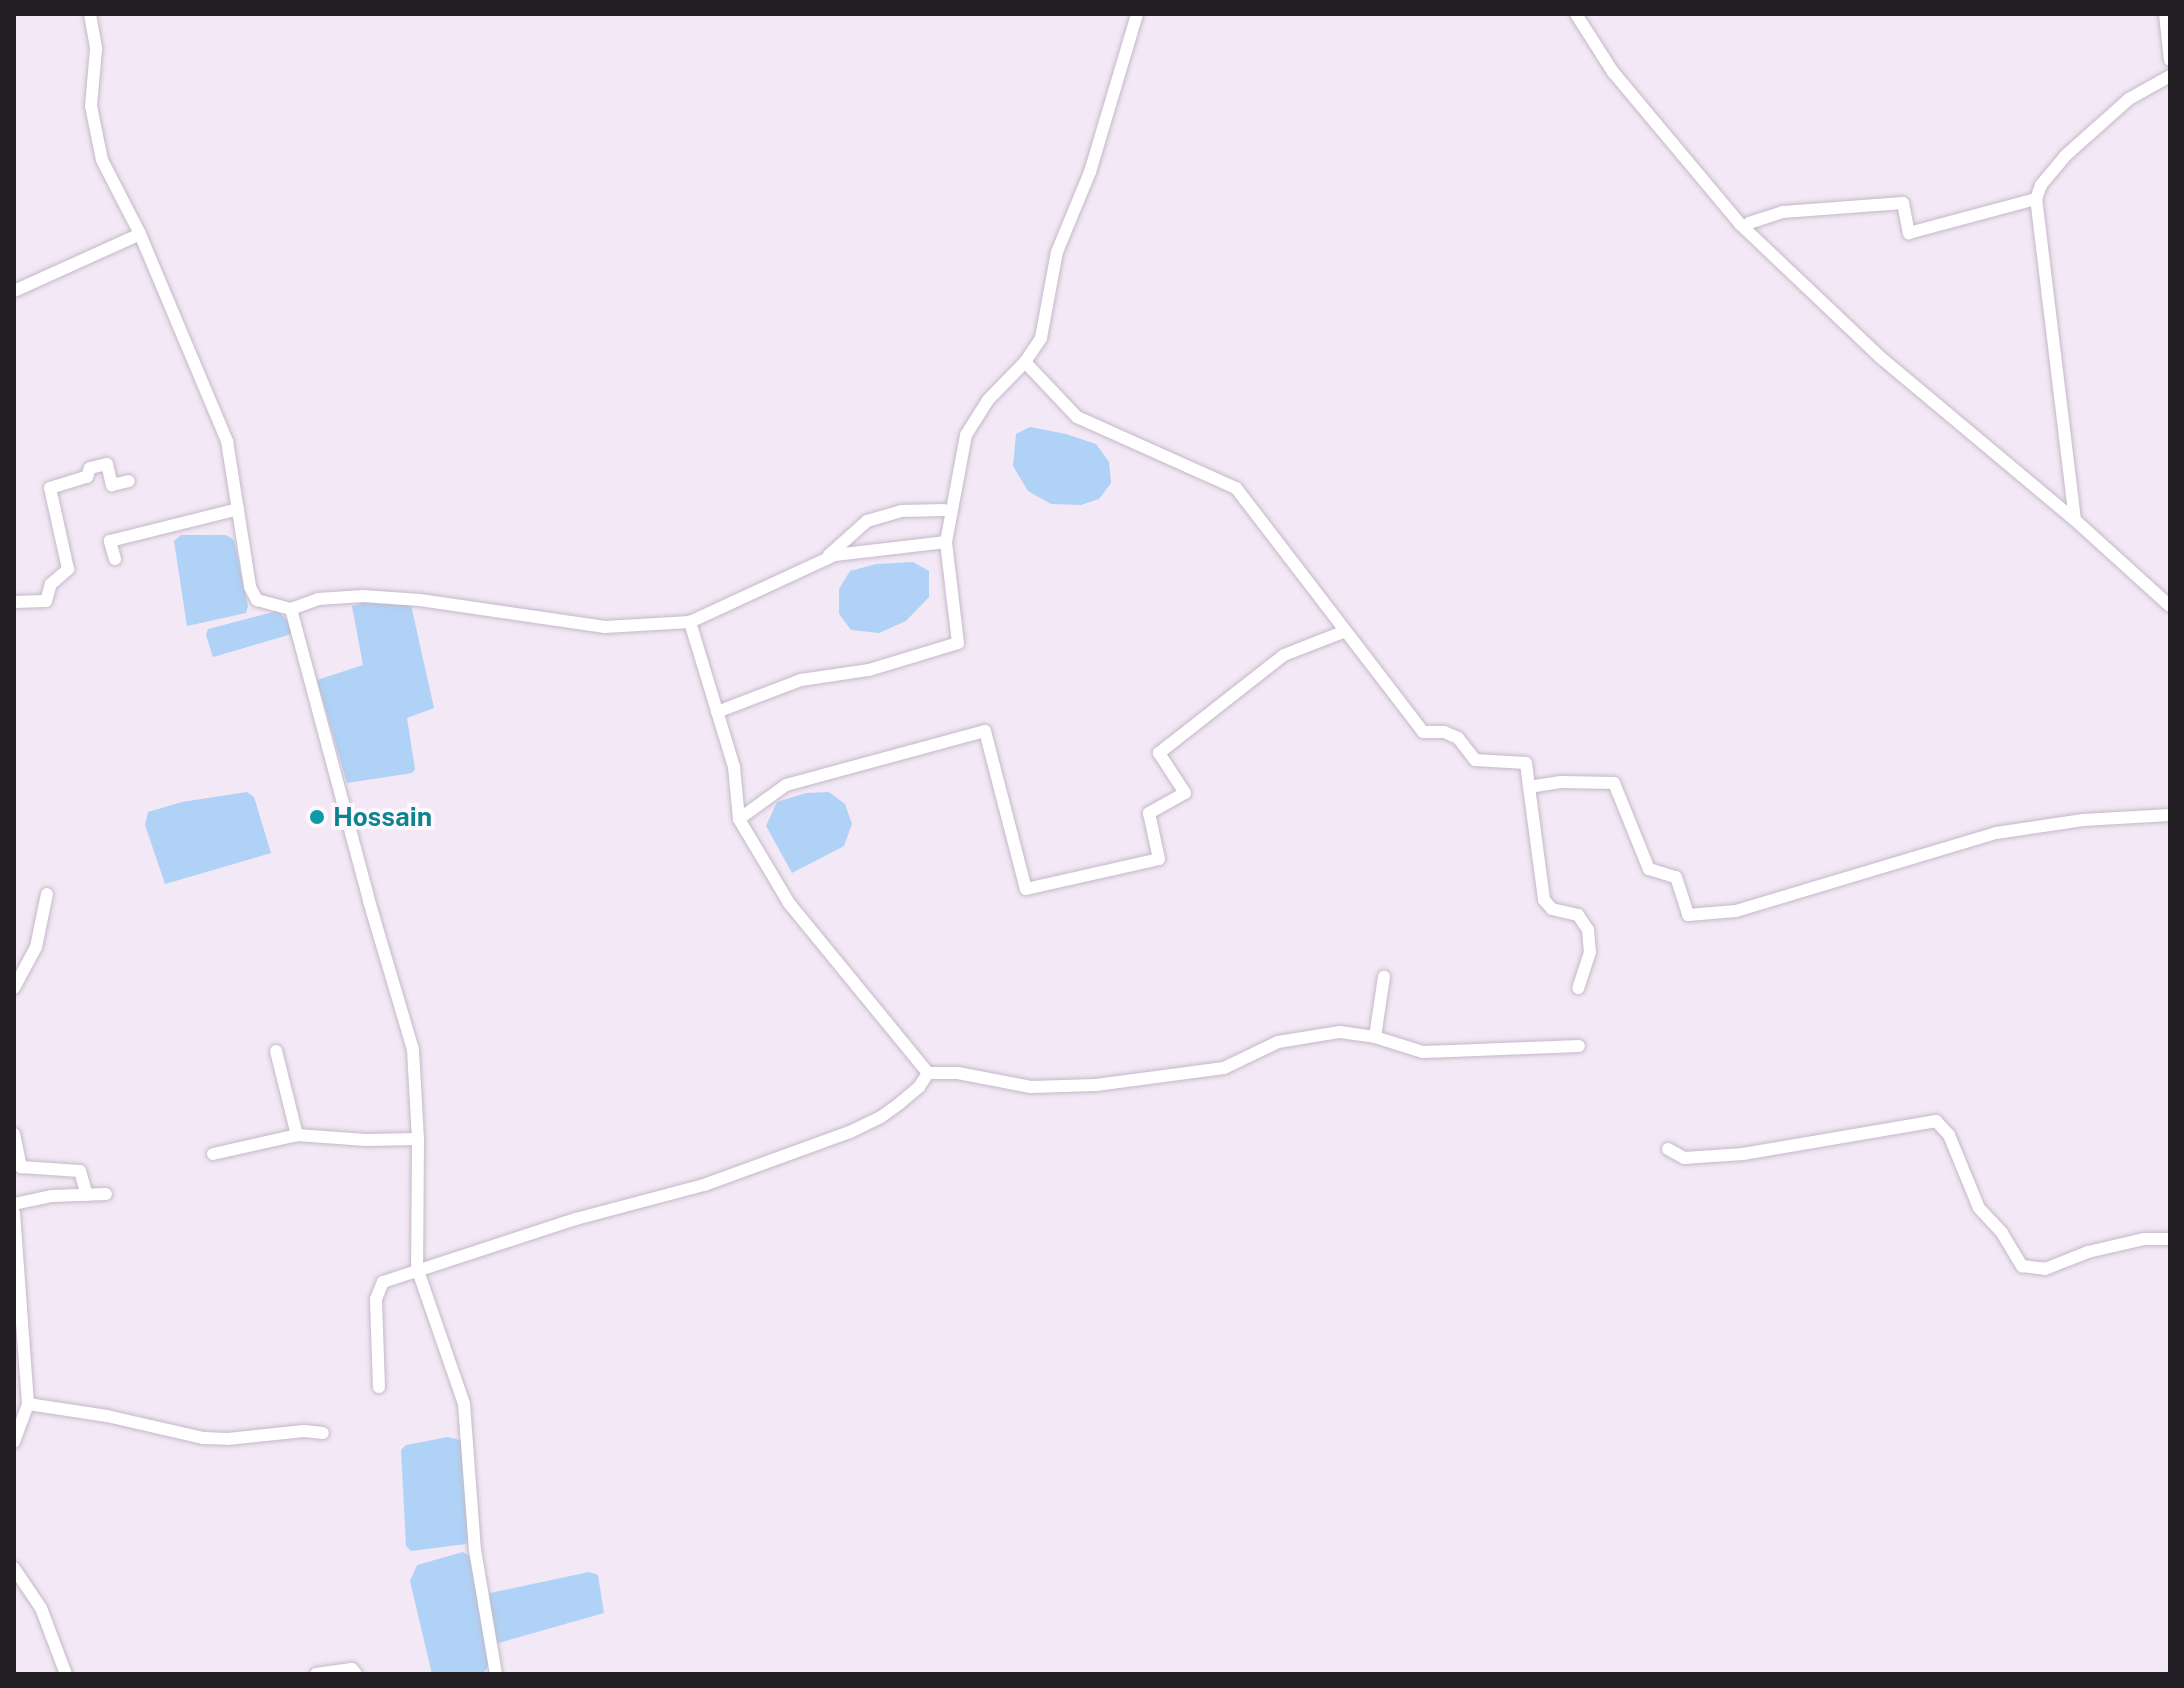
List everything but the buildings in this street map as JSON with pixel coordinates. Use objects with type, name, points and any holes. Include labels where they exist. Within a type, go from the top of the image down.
[{"type":"street","points":[[90,14],[96,49],[91,106],[102,160],[140,234],[227,441],[250,587],[257,600],[291,609],[318,599],[363,596],[420,600],[605,627],[690,622],[835,555],[946,542]]},
{"type":"street","points":[[717,712],[801,680],[869,670],[958,643],[946,542],[966,435],[988,400],[1025,362],[1041,338],[1057,252],[1090,172],[1137,14]]},
{"type":"street","points":[[1576,14],[1613,72],[1740,224],[1880,357],[2075,520],[2170,606]]},
{"type":"street","points":[[2165,14],[2170,60]]},
{"type":"street","points":[[2075,520],[2036,199],[2041,185],[2065,156],[2129,99],[2170,76]]},
{"type":"street","points":[[1749,223],[1783,212],[1903,203],[1909,233],[2036,199]]},
{"type":"street","points":[[14,291],[140,234]]},
{"type":"street","points":[[1025,362],[1077,417],[1236,488],[1423,732],[1444,732],[1458,738],[1475,760],[1526,763],[1544,900],[1552,909],[1578,915],[1588,930],[1590,952],[1578,988]]},
{"type":"street","points":[[14,602],[46,601],[51,584],[68,569],[50,488],[87,477],[90,468],[107,464],[112,485],[129,481]]},
{"type":"street","points":[[115,559],[110,541],[238,509]]},
{"type":"street","points":[[823,560],[867,521],[901,511],[944,510]]},
{"type":"street","points":[[291,609],[369,901],[413,1050],[418,1139],[417,1268],[464,1404],[475,1550],[496,1674]]},
{"type":"street","points":[[690,622],[734,767],[739,819],[789,903],[928,1073]]},
{"type":"street","points":[[739,819],[786,785],[985,731],[1026,889],[1159,859],[1149,813],[1185,793],[1159,753],[1284,655],[1343,632]]},
{"type":"street","points":[[1529,787],[1561,782],[1614,783],[1649,869],[1676,877],[1688,915],[1736,911],[1996,833],[2083,820],[2170,815]]},
{"type":"street","points":[[14,988],[36,947],[47,894]]},
{"type":"street","points":[[1375,1037],[1384,977]]},
{"type":"street","points":[[928,1073],[958,1073],[1031,1087],[1096,1085],[1224,1068],[1278,1042],[1340,1032],[1375,1037],[1423,1052],[1579,1046]]},
{"type":"street","points":[[276,1051],[297,1135]]},
{"type":"street","points":[[379,1387],[378,1290],[383,1282],[417,1268],[576,1219],[704,1185],[850,1132],[881,1117],[900,1103],[919,1087],[928,1073]]},
{"type":"street","points":[[1668,1149],[1684,1158],[1743,1154],[1936,1121],[1949,1135],[1979,1208],[2002,1233],[2022,1266],[2045,1269],[2088,1252],[2144,1239],[2170,1239]]},
{"type":"street","points":[[14,1134],[21,1167],[80,1171],[87,1195]]},
{"type":"street","points":[[213,1154],[297,1135],[366,1140],[418,1139]]},
{"type":"street","points":[[14,1204],[52,1196],[106,1194]]},
{"type":"street","points":[[14,1213],[28,1404],[14,1442]]},
{"type":"street","points":[[28,1404],[214,1440],[304,1431],[323,1433]]},
{"type":"street","points":[[14,1568],[41,1608],[66,1674]]},
{"type":"street","points":[[316,1674],[352,1669],[356,1674]]},
{"type":"water","points":[[1030,427],[1096,444],[1109,462],[1111,483],[1099,499],[1081,505],[1051,504],[1028,491],[1013,466],[1016,434]]},
{"type":"water","points":[[181,535],[226,535],[234,540],[248,606],[246,613],[187,626],[174,541]]},
{"type":"water","points":[[913,562],[929,571],[929,597],[906,621],[879,633],[851,630],[839,614],[839,589],[850,571],[876,564]]},
{"type":"water","points":[[373,600],[411,605],[434,708],[407,718],[415,769],[412,773],[347,783],[317,680],[363,665],[352,606]]},
{"type":"water","points":[[277,611],[288,621],[292,634],[213,657],[206,635],[208,629]]},
{"type":"water","points":[[247,792],[254,797],[271,853],[165,884],[145,825],[148,812],[182,802]]},
{"type":"water","points":[[829,792],[845,804],[852,824],[844,846],[792,873],[766,826],[777,802],[806,793]]},
{"type":"water","points":[[448,1437],[463,1441],[469,1540],[466,1544],[411,1551],[406,1546],[401,1450],[406,1445]]},
{"type":"water","points":[[463,1552],[469,1556],[490,1663],[483,1674],[432,1674],[410,1581],[417,1565]]},
{"type":"water","points":[[589,1572],[598,1575],[604,1613],[495,1644],[486,1594]]},
{"type":"place","name":"Hossain","points":[[317,817]]}]
